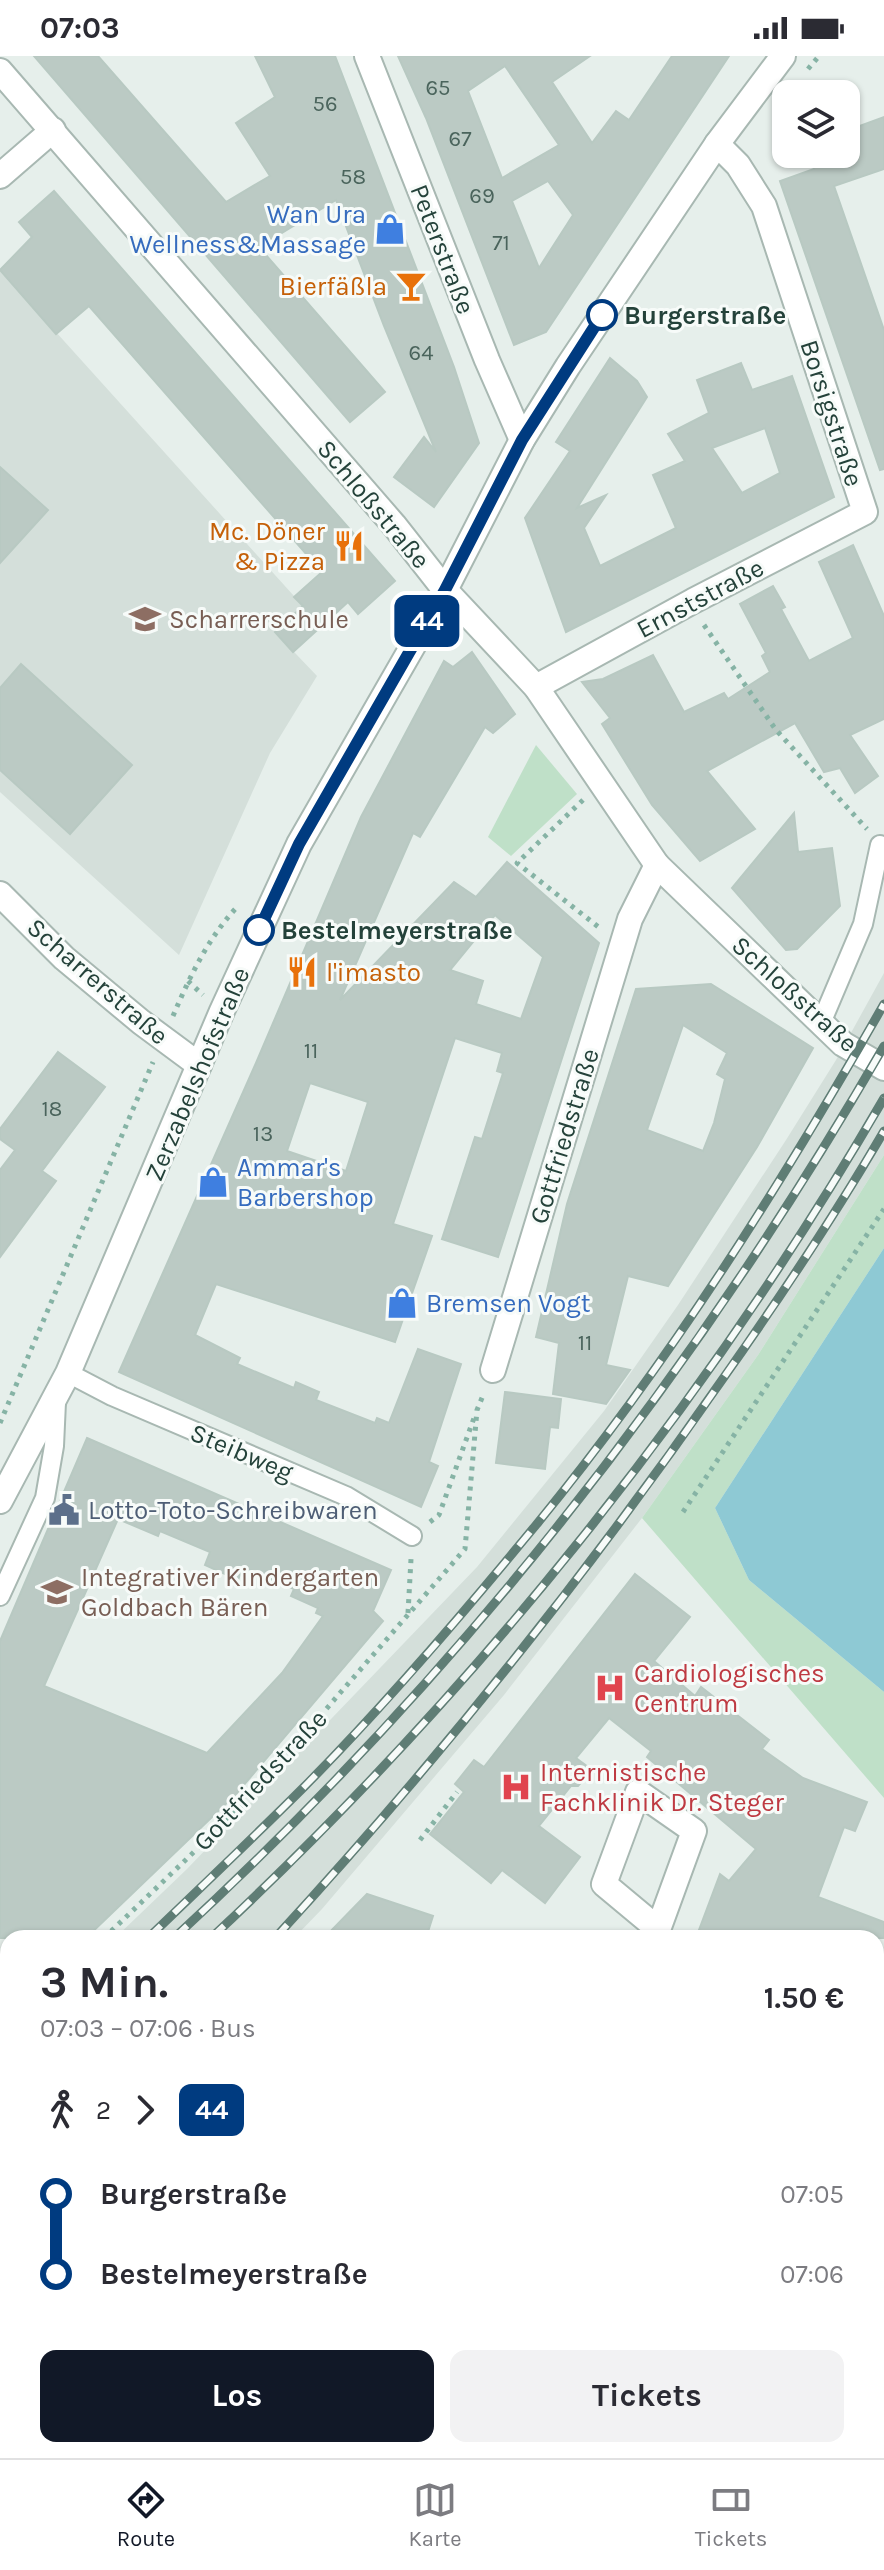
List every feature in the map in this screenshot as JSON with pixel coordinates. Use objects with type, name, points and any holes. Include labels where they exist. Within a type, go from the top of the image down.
[{"type":"street","name":"Peterstraße","points":[[367,56],[487,360],[522,440]]},
{"type":"street","points":[[445,590],[522,440],[568,366],[717,144],[783,56]]},
{"type":"street","name":"Schloßstraße","points":[[0,71],[394,525],[445,590],[536,687],[657,865],[843,1044],[884,1068]]},
{"type":"street","points":[[0,176],[53,130]]},
{"type":"street","name":"Borsigstraße","points":[[717,144],[751,183],[764,206],[865,512]]},
{"type":"street","name":"Ernststraße","points":[[536,687],[865,512]]},
{"type":"street","name":"Zerzabelshofstraße","points":[[0,1501],[68,1373],[199,1065],[299,844],[445,590]]},
{"type":"street","name":"Gottfriedstraße","points":[[493,1370],[630,919],[657,865]]},
{"type":"street","name":"Scharrerstraße","points":[[0,894],[64,958],[199,1065]]},
{"type":"street","points":[[653,1930],[604,1884],[638,1792],[694,1831],[658,1930]]},
{"type":"lane","points":[[821,1023],[863,924],[880,845]]},
{"type":"lane","name":"Steibweg","points":[[68,1373],[112,1396],[346,1496],[412,1536]]},
{"type":"lane","name":"Zerzabelshofstraße","points":[[0,1596],[45,1498],[54,1446],[56,1398]]},
{"type":"path","points":[[693,601],[705,628],[776,730],[829,785],[880,845]]},
{"type":"path","points":[[601,783],[517,863],[622,946]]},
{"type":"path","points":[[0,1423],[192,972],[227,917],[248,897]]},
{"type":"path","points":[[683,1512],[884,1209]]},
{"type":"path","name":"Gottfriedstraße","points":[[412,1536],[439,1515],[493,1370]]},
{"type":"path","name":"Gottfriedstraße","points":[[112,1930],[242,1806],[465,1549],[477,1410]]},
{"type":"path","points":[[408,1613],[412,1536]]},
{"type":"path","points":[[420,1840],[457,1792]]},
{"type":"shaded area","name":"Scharrerschule","points":[[0,270],[303,606],[275,632],[317,676],[270,753],[179,955],[0,792]]},
{"type":"shaded area","points":[[884,973],[884,1155],[758,1355],[642,1518],[504,1695],[302,1930],[123,1930],[187,1869],[477,1567],[604,1411],[678,1305],[836,1060]]},
{"type":"green space","points":[[536,745],[577,794],[511,856],[488,837]]},
{"type":"green space","points":[[884,1155],[884,1248],[715,1508],[749,1580],[884,1692],[884,1798],[642,1518],[758,1355]]},
{"type":"water","points":[[884,1248],[884,1692],[749,1580],[715,1508]]},
{"type":"building","points":[[34,56],[98,56],[226,202],[270,176],[236,123],[275,97],[255,56],[335,56],[454,367],[479,443],[434,507],[394,477],[424,437],[436,452],[336,200],[259,247],[385,392],[350,422]]},
{"type":"building","points":[[398,56],[590,56],[552,82],[592,143],[616,111],[629,120],[672,56],[729,56],[546,332],[514,345],[426,118]],"holes":[[[505,66],[559,145],[502,178],[468,91]],[[548,181],[573,215],[539,268],[512,201]]]},
{"type":"building","points":[[884,117],[884,169],[834,186],[884,330],[884,469],[880,470],[780,181],[814,168],[860,168],[860,126]]},
{"type":"building","points":[[54,191],[395,581],[358,614],[348,602],[293,652],[275,632],[303,606],[294,597],[322,572],[89,306],[56,334],[0,270],[32,237],[19,222]]},
{"type":"building","points":[[610,358],[637,381],[647,397],[577,508],[606,495],[584,528],[600,566],[676,528],[653,475],[685,461],[668,434],[709,413],[697,380],[741,363],[752,390],[792,376],[834,497],[566,632],[525,518],[570,451],[556,442]],"holes":[[[765,428],[780,473],[742,493],[712,448]]]},
{"type":"building","points":[[0,467],[48,510],[0,563]]},
{"type":"building","points":[[853,545],[884,616],[884,719],[850,735],[878,776],[855,793],[840,768],[824,772],[795,723],[707,771],[755,829],[700,861],[652,805],[602,724],[610,718],[582,682],[603,679],[653,655],[684,712],[724,693],[728,699],[770,672],[762,656],[766,653],[740,604],[773,586],[785,607],[781,609],[809,661],[853,638],[819,562]]},
{"type":"building","points":[[472,652],[515,714],[493,733],[485,727],[420,837],[413,833],[340,1000],[454,882],[476,897],[507,862],[599,943],[498,1257],[442,1239],[475,1137],[482,1139],[503,1073],[497,1071],[502,1053],[455,1038],[393,1224],[432,1236],[395,1342],[216,1284],[195,1335],[240,1358],[237,1364],[294,1388],[296,1382],[319,1392],[316,1400],[375,1423],[377,1418],[389,1423],[418,1349],[461,1364],[429,1462],[438,1466],[421,1507],[119,1372],[361,817],[444,661],[453,667]],"holes":[[[495,915],[543,957],[521,1019],[476,1004],[483,981],[450,970]],[[310,1083],[368,1102],[346,1171],[287,1151]]]},
{"type":"building","points":[[21,664],[132,765],[70,834],[0,770],[0,688]]},
{"type":"building","points":[[794,813],[798,852],[832,848],[840,906],[797,949],[786,950],[732,888]]},
{"type":"building","points":[[711,984],[813,1048],[757,1147],[668,1286],[628,1276],[606,1365],[630,1370],[606,1404],[553,1394],[559,1343],[536,1337],[567,1204],[636,989]],"holes":[[[683,1025],[727,1053],[717,1074],[725,1079],[703,1151],[647,1130]]]},
{"type":"building","points":[[58,1052],[105,1087],[42,1171],[56,1181],[0,1257],[0,1170],[15,1150],[0,1139],[0,1129]]},
{"type":"building","points":[[505,1392],[561,1399],[558,1428],[550,1427],[545,1469],[496,1463]]},
{"type":"building","points":[[87,1438],[391,1570],[373,1611],[383,1621],[237,1793],[94,1930],[0,1930],[0,1641]],"holes":[[[118,1519],[158,1536],[160,1531],[210,1552],[205,1565],[238,1580],[243,1567],[294,1589],[291,1596],[318,1608],[316,1613],[323,1616],[282,1673],[207,1753],[44,1686]]]},
{"type":"building","points":[[635,1574],[690,1617],[654,1661],[695,1696],[701,1687],[769,1740],[762,1749],[803,1778],[867,1802],[855,1831],[844,1827],[818,1897],[884,1922],[884,1930],[699,1930],[720,1874],[729,1881],[756,1849],[647,1757],[651,1751],[609,1718],[576,1758],[592,1770],[578,1786],[571,1786],[539,1826],[580,1857],[545,1903],[502,1870],[491,1883],[430,1834],[464,1792],[455,1784],[474,1760],[484,1767]]},
{"type":"building","points":[[367,1894],[433,1916],[429,1930],[332,1930]]},
{"type":"railway","points":[[156,1930],[285,1806],[364,1724],[480,1592],[585,1464],[677,1337],[764,1206],[884,1004]]},
{"type":"railway","points":[[182,1930],[278,1839],[377,1736],[472,1629],[563,1519],[650,1405],[732,1289],[810,1169],[884,1046]]},
{"type":"railway","points":[[219,1930],[401,1748],[491,1647],[578,1542],[661,1435],[740,1325],[815,1212],[884,1098]]},
{"type":"railway","points":[[282,1930],[452,1736],[618,1525],[785,1288],[884,1131]]},
{"type":"bus line","name":"44","points":[[259,930],[299,844],[445,590],[522,440],[602,315]]},
{"type":"place","name":"Wan Ura Wellness&Massage","points":[[390,229]]},
{"type":"place","name":"Bierfäßla","points":[[411,286]]},
{"type":"place","name":"Burgerstraße","points":[[602,315]]},
{"type":"place","name":"Mc. Döner & Pizza","points":[[349,546]]},
{"type":"place","name":"Scharrerschule","points":[[145,619]]},
{"type":"place","name":"Bestelmeyerstraße","points":[[259,930]]},
{"type":"place","name":"l'imasto","points":[[302,972]]},
{"type":"place","name":"Ammar's Barbershop","points":[[213,1182]]},
{"type":"place","name":"Bremsen Vogt","points":[[402,1303]]},
{"type":"place","name":"Lotto-Toto-Schreibwaren","points":[[64,1510]]},
{"type":"place","name":"Integrativer Kindergarten Goldbach Bären","points":[[57,1592]]},
{"type":"place","name":"Cardiologisches Centrum","points":[[610,1688]]},
{"type":"place","name":"Internistische Fachklinik Dr. Steger","points":[[516,1787]]}]
